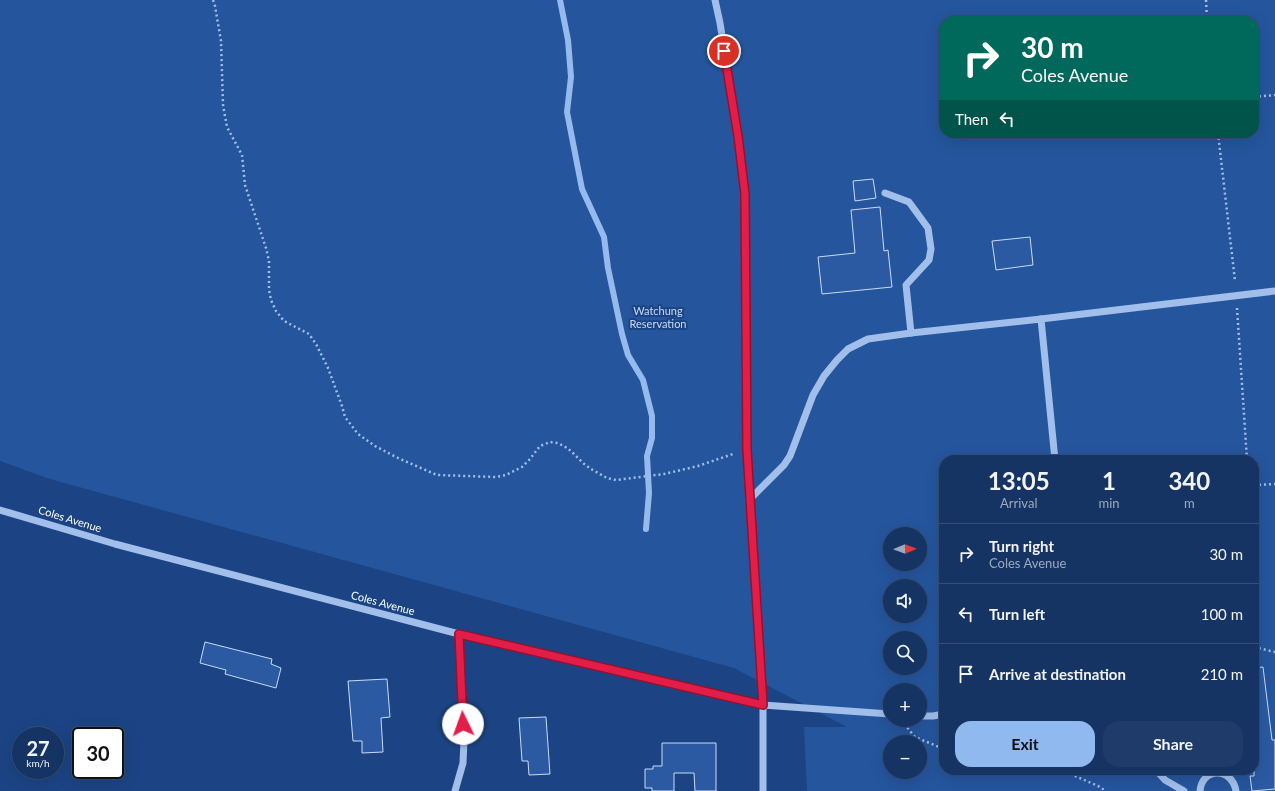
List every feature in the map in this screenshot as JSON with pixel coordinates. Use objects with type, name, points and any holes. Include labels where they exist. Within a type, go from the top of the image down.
[{"type":"street","points":[[715,0],[738,136],[745,194],[747,450],[763,705],[763,791]]},
{"type":"street","points":[[885,193],[910,202],[928,228],[931,248],[929,260],[906,285],[911,333]]},
{"type":"street","points":[[749,500],[784,465],[790,456],[813,395],[824,376],[848,349],[868,339],[1275,291]]},
{"type":"street","points":[[1041,319],[1055,455]]},
{"type":"street","name":"Coles Avenue","points":[[0,510],[115,544],[459,634],[763,705],[883,714]]},
{"type":"street","points":[[456,791],[463,763],[464,740],[459,634]]},
{"type":"street","points":[[927,716],[939,715]]},
{"type":"street","points":[[1160,775],[1165,780],[1184,791]]},
{"type":"street","points":[[1200,791],[1205,778],[1212,775]]},
{"type":"street","points":[[1226,775],[1232,780],[1236,791]]},
{"type":"path","points":[[213,0],[221,41],[223,105],[227,127],[242,155],[245,185],[269,261],[269,290],[276,312],[284,321],[309,334],[316,344],[328,368],[345,418],[358,434],[375,446],[398,458],[437,475],[496,477],[506,475],[522,467],[540,446],[550,442],[557,442],[571,450],[587,466],[607,478],[616,480],[664,474],[698,466],[747,450]]},
{"type":"path","points":[[1206,0],[1207,16]]},
{"type":"path","points":[[1259,97],[1275,95]]},
{"type":"path","points":[[1259,485],[1275,484]]},
{"type":"path","points":[[1259,647],[1275,652]]},
{"type":"path","points":[[907,727],[915,737],[939,747]]},
{"type":"path","points":[[1073,775],[1106,791]]},
{"type":"green space","name":"Watchung Reservation","points":[[0,0],[1275,0],[1275,791],[807,791],[804,727],[847,727],[734,668],[50,479],[0,461]]},
{"type":"building","points":[[873,179],[876,198],[855,201],[853,181]]},
{"type":"building","points":[[880,207],[884,251],[888,250],[892,287],[822,294],[818,257],[855,253],[851,210]]},
{"type":"building","points":[[1030,237],[1033,265],[996,270],[992,241]]},
{"type":"building","points":[[205,642],[272,659],[271,664],[281,668],[276,688],[225,674],[226,670],[200,663]]},
{"type":"building","points":[[1259,667],[1263,667],[1272,740],[1275,740],[1275,789],[1252,791],[1250,776],[1259,775]]},
{"type":"building","points":[[387,679],[390,717],[381,718],[383,752],[362,753],[362,741],[353,741],[348,681]]},
{"type":"building","points":[[546,717],[550,774],[529,775],[528,761],[522,761],[519,718]]},
{"type":"building","points":[[662,743],[716,743],[716,791],[695,791],[694,773],[674,773],[674,791],[652,791],[652,788],[645,788],[645,769],[653,769],[653,766],[662,766]]},
{"type":"waterway","points":[[560,0],[568,40],[571,77],[567,112],[582,189],[604,237],[608,268],[622,334],[628,355],[643,380],[652,416],[652,438],[647,456],[649,493],[646,529]]},
{"type":"route","points":[[463,724],[459,634],[763,705],[747,450],[745,194],[738,136],[724,51]]}]
